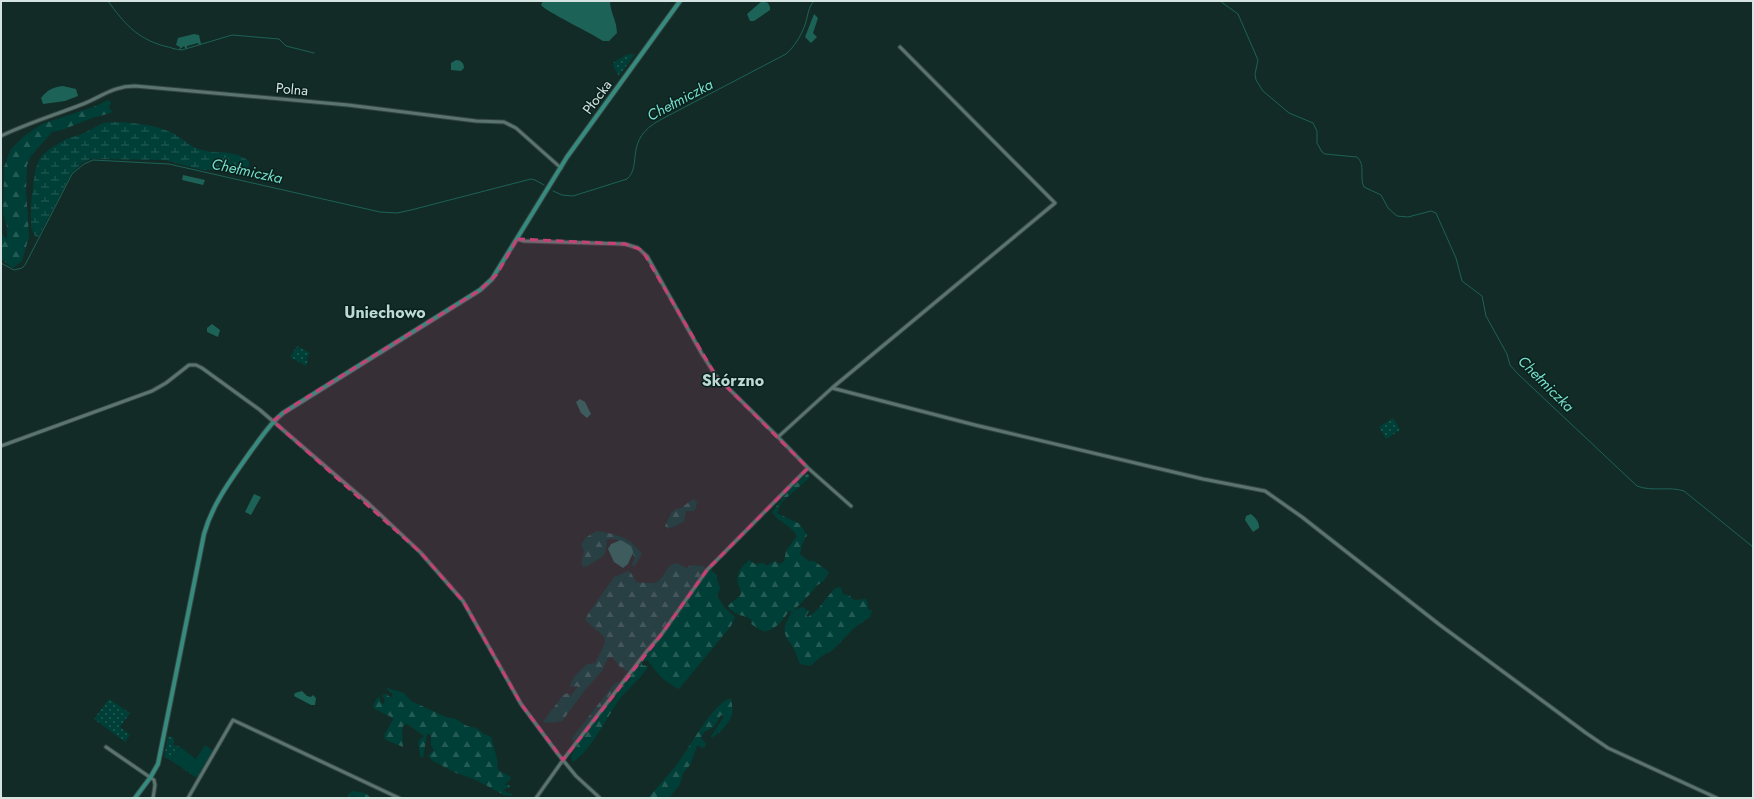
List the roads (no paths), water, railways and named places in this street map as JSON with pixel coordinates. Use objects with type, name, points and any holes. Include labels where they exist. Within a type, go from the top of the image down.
[{"type":"main road","name":"Płocka","points":[[135,798],[150,778],[160,759],[202,545],[208,523],[221,494],[273,421],[293,406],[480,290],[497,274],[561,168],[680,1]]},
{"type":"street","points":[[778,437],[832,388],[1055,203],[900,47]]},
{"type":"street","name":"Polna","points":[[1,136],[12,130],[82,104],[107,92],[127,86],[138,86],[348,105],[476,121],[504,122],[516,128],[561,168]]},
{"type":"street","points":[[517,239],[531,241],[625,244],[642,250],[653,264],[702,354],[716,376],[808,468],[851,506]]},
{"type":"street","points":[[1,446],[152,391],[166,383],[192,364],[202,368],[273,421],[363,499],[420,552],[463,601],[521,704],[576,776],[600,798]]},
{"type":"street","points":[[832,388],[1203,479],[1265,491],[1302,517],[1434,620],[1586,734],[1614,750],[1718,798]]},
{"type":"street","points":[[536,798],[563,760],[661,635],[703,574],[808,468]]},
{"type":"street","points":[[188,798],[233,720],[399,798]]},
{"type":"street","points":[[106,746],[155,782],[153,798]]},
{"type":"waterway","points":[[108,1],[125,23],[138,34],[154,43],[175,49],[182,50],[232,35],[279,39],[286,46],[314,53]]},
{"type":"waterway","name":"Chełmiczka","points":[[553,191],[562,195],[573,196],[627,179],[634,167],[636,152],[641,136],[649,128],[660,120],[786,54],[794,45],[801,33],[805,25],[809,9],[814,1]]},
{"type":"waterway","name":"Chełmiczka","points":[[1220,1],[1238,14],[1258,60],[1255,74],[1256,80],[1263,91],[1289,113],[1313,123],[1317,131],[1317,143],[1322,152],[1325,154],[1357,157],[1360,160],[1362,167],[1364,187],[1381,195],[1388,208],[1397,216],[1408,217],[1431,211],[1436,213],[1456,258],[1462,281],[1482,296],[1486,316],[1507,354],[1510,365],[1518,374],[1637,486],[1649,489],[1672,489],[1684,491],[1753,547]]},
{"type":"waterway","name":"Chełmiczka","points":[[1,263],[14,270],[22,268],[25,265],[72,174],[84,164],[93,160],[169,164],[380,212],[397,213],[531,179],[544,185]]},
{"type":"district","name":"Uniechowo","points":[[385,312]]},
{"type":"district","name":"Skórzno","points":[[733,380]]}]
